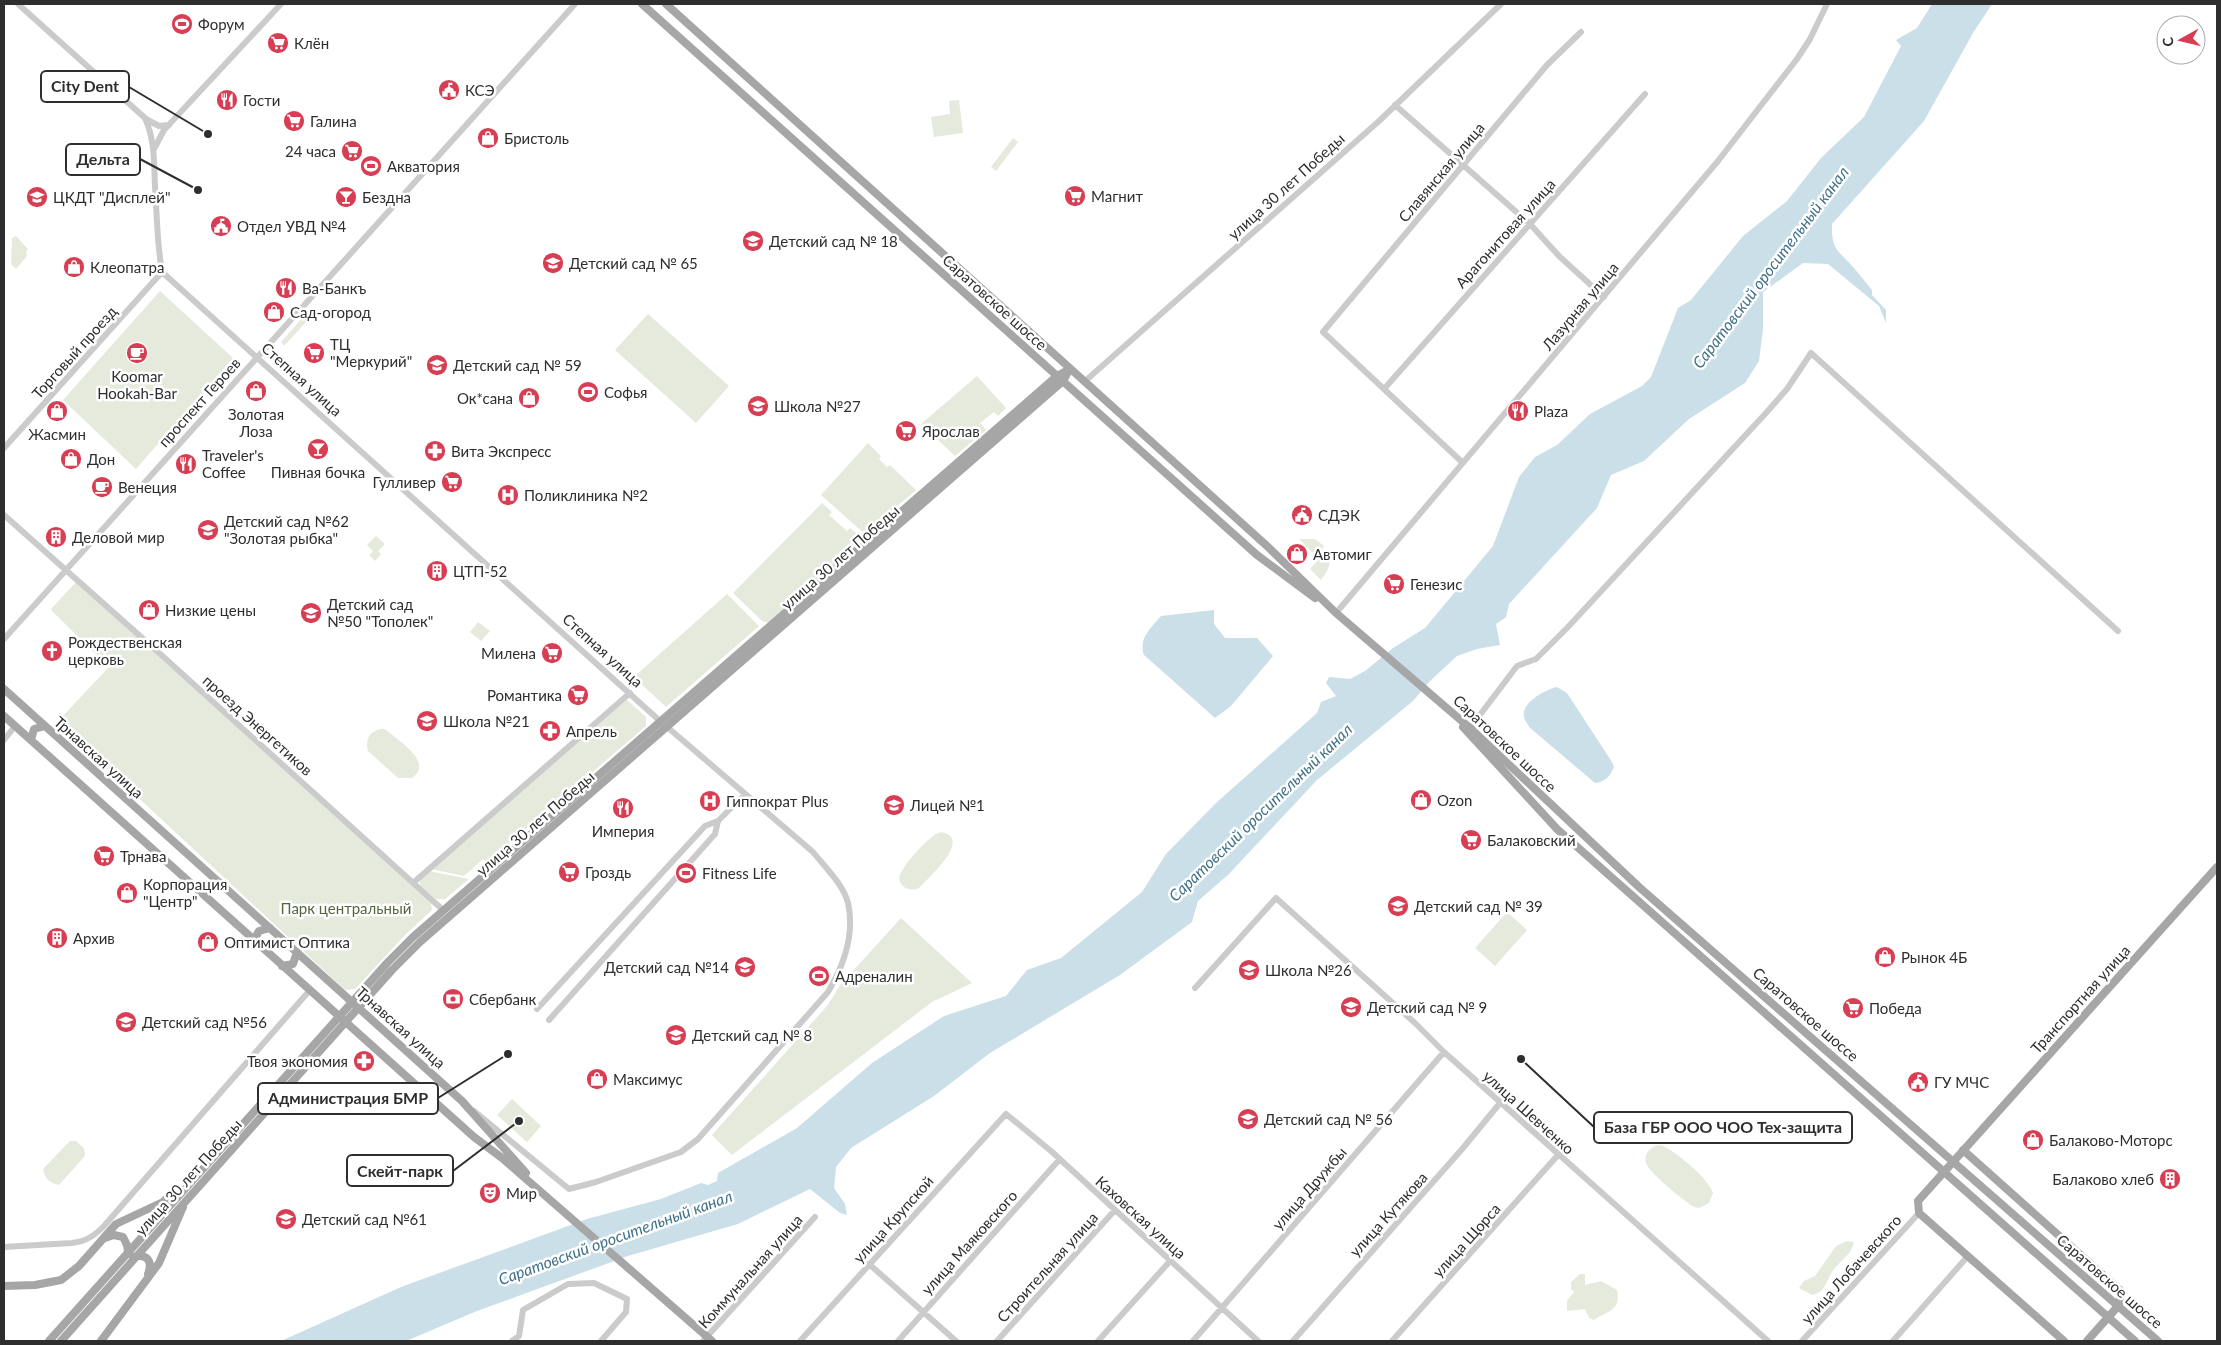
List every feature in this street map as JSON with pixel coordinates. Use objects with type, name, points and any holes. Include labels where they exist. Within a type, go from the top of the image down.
[{"type":"main road","name":"Саратовское шоссе","points":[[642,4],[1257,555],[1298,581]]},
{"type":"main road","name":"Саратовское шоссе","points":[[665,4],[1070,369],[1298,581],[1470,728],[1641,889],[2158,1341]]},
{"type":"main road","points":[[654,15],[665,4]]},
{"type":"main road","points":[[903,237],[912,226]]},
{"type":"main road","name":"улица 30 лет Победы","points":[[60,1341],[131,1254],[191,1196],[343,1019],[446,914],[1070,369]]},
{"type":"main road","name":"Трнавская улица","points":[[4,689],[462,1101],[555,1204]]},
{"type":"main road","name":"Саратовское шоссе","points":[[1439,702],[1557,829],[2135,1341]]},
{"type":"main road","points":[[4,716],[474,1138],[502,1158],[707,1340]]},
{"type":"main road","points":[[31,740],[34,729],[45,726]]},
{"type":"main road","points":[[1528,798],[1532,791],[1540,794]]},
{"type":"main road","name":"Транспортная улица","points":[[1919,1212],[1918,1207],[1921,1196],[2217,867]]},
{"type":"main road","points":[[254,940],[259,931],[270,928]]},
{"type":"main road","points":[[282,966],[293,964],[296,952]]},
{"type":"main road","points":[[49,1341],[131,1254],[209,1161],[343,1019]]},
{"type":"main road","points":[[474,1138],[483,1131],[485,1126]]},
{"type":"main road","points":[[1963,1150],[2121,1291],[2119,1305],[2087,1341]]},
{"type":"main road","points":[[4,1286],[44,1284],[61,1280],[79,1266],[116,1224],[125,1218],[163,1202],[209,1161]]},
{"type":"main road","points":[[102,1341],[166,1250],[182,1209],[191,1196]]},
{"type":"main road","points":[[1919,1212],[2064,1341]]},
{"type":"main road","points":[[103,1239],[119,1235],[126,1240],[131,1254]]},
{"type":"main road","points":[[131,1254],[144,1255],[149,1260],[150,1269],[147,1278]]},
{"type":"street","points":[[18,4],[145,118],[159,126],[171,124]]},
{"type":"street","points":[[154,151],[160,136],[281,4]]},
{"type":"street","name":"проспект Героев","points":[[4,639],[575,4]]},
{"type":"street","name":"улица 30 лет Победы","points":[[1084,382],[1208,274],[1396,105],[1501,4]]},
{"type":"street","name":"Лазурная улица","points":[[1336,613],[1718,161],[1798,59],[1827,4]]},
{"type":"street","name":"Славянская улица","points":[[1384,389],[1323,332],[1547,65],[1581,32]]},
{"type":"street","name":"Арагонитовая улица","points":[[1384,389],[1645,94]]},
{"type":"street","points":[[1396,105],[1530,224],[1560,256],[1604,297]]},
{"type":"street","points":[[145,118],[151,133],[154,151],[157,229],[162,272]]},
{"type":"street","name":"Степная улица","points":[[162,272],[663,723],[813,852],[834,876],[848,902],[847,949],[839,973],[828,992],[698,1139],[681,1152],[596,1182],[569,1189],[516,1144]]},
{"type":"street","name":"Торговый проезд","points":[[4,448],[162,272]]},
{"type":"street","points":[[1470,728],[1517,666],[1536,659],[1568,628],[1766,414],[1787,389],[1811,353],[2118,632]]},
{"type":"street","points":[[1384,389],[1462,463]]},
{"type":"street","name":"проезд Энергетиков","points":[[4,515],[446,914]]},
{"type":"street","points":[[413,883],[630,693]]},
{"type":"street","points":[[4,740],[15,726]]},
{"type":"street","points":[[537,1009],[705,826],[718,822],[745,794]]},
{"type":"street","points":[[549,1020],[715,834],[718,822]]},
{"type":"street","name":"улица Шевченко","points":[[1195,988],[1276,898],[1558,1155],[1768,1341]]},
{"type":"street","points":[[4,1247],[82,1242],[93,1236],[104,1226],[310,990]]},
{"type":"street","name":"улица Дружбы","points":[[1193,1341],[1444,1052]]},
{"type":"street","points":[[462,1101],[516,1144]]},
{"type":"street","name":"улица Кутякова","points":[[1293,1341],[1463,1148],[1500,1102]]},
{"type":"street","name":"Каховская улица","points":[[1006,1114],[1171,1260],[1258,1341]]},
{"type":"street","name":"улица Крупской","points":[[800,1341],[1006,1114]]},
{"type":"street","points":[[507,1153],[508,1145],[516,1144]]},
{"type":"street","name":"улица Щорса","points":[[1392,1341],[1558,1155]]},
{"type":"street","name":"улица Маяковского","points":[[898,1341],[1058,1160]]},
{"type":"street","name":"Строительная улица","points":[[997,1341],[1115,1210]]},
{"type":"street","name":"улица Лобачевского","points":[[1802,1341],[1919,1212]]},
{"type":"street","name":"Коммунальная улица","points":[[707,1340],[815,1217]]},
{"type":"street","points":[[1893,1341],[1968,1256]]},
{"type":"street","points":[[1098,1341],[1171,1260]]},
{"type":"street","points":[[869,1264],[956,1341]]},
{"type":"street","points":[[512,1341],[519,1336],[523,1310],[568,1284],[594,1283],[627,1299],[626,1312],[601,1341]]},
{"type":"green space","points":[[959,100],[963,133],[934,137],[931,117],[950,114],[949,101]]},
{"type":"green space","points":[[1013,138],[1018,142],[996,171],[991,167]]},
{"type":"green space","points":[[16,236],[28,249],[26,252],[27,256],[16,269],[11,264],[12,238]]},
{"type":"green space","points":[[160,291],[233,358],[136,469],[63,400]]},
{"type":"green space","points":[[648,314],[729,386],[696,423],[615,350]]},
{"type":"green space","points":[[304,316],[308,320],[284,346],[281,342]]},
{"type":"green space","points":[[977,376],[1006,408],[998,416],[994,412],[980,423],[986,430],[955,456],[921,424]]},
{"type":"green space","points":[[868,443],[881,456],[879,459],[887,467],[890,465],[916,490],[865,534],[821,495]]},
{"type":"green space","points":[[822,503],[832,512],[829,515],[847,531],[850,528],[860,536],[861,542],[769,623],[762,621],[733,593]]},
{"type":"green space","points":[[376,536],[385,544],[378,551],[381,554],[375,561],[369,555],[373,551],[367,545]]},
{"type":"green space","points":[[1299,539],[1315,539],[1324,546],[1322,549],[1324,552],[1327,549],[1330,561],[1326,573],[1321,580],[1310,569],[1319,559]]},
{"type":"green space","name":"Парк центральный","points":[[76,582],[431,903],[432,910],[405,935],[355,989],[345,990],[58,723],[109,667],[51,609]]},
{"type":"green space","points":[[727,594],[759,626],[666,707],[638,681],[636,675]]},
{"type":"green space","points":[[478,622],[490,631],[481,641],[470,632]]},
{"type":"green space","points":[[627,700],[646,717],[646,726],[490,860],[485,861],[483,859],[464,876],[431,869]]},
{"type":"green space","points":[[385,729],[398,739],[417,758],[418,772],[412,778],[398,778],[368,751],[367,743],[369,737],[373,732]]},
{"type":"green space","points":[[941,832],[950,836],[953,842],[946,858],[919,888],[912,890],[904,887],[899,878],[905,866],[930,838]]},
{"type":"green space","points":[[429,871],[469,879],[445,899],[436,899],[420,885],[420,881]]},
{"type":"green space","points":[[1507,912],[1527,930],[1495,966],[1475,948]]},
{"type":"green space","points":[[901,918],[972,983],[932,1002],[732,1155],[712,1135],[827,1006],[841,984]]},
{"type":"green space","points":[[512,1099],[541,1126],[527,1142],[497,1115]]},
{"type":"green space","points":[[70,1141],[76,1141],[84,1148],[85,1156],[59,1185],[48,1180],[43,1169]]},
{"type":"green space","points":[[1659,1145],[1681,1158],[1705,1180],[1713,1193],[1709,1203],[1699,1208],[1694,1207],[1683,1200],[1655,1175],[1647,1165],[1645,1158],[1650,1150]]},
{"type":"green space","points":[[1847,1241],[1854,1242],[1853,1247],[1832,1272],[1823,1289],[1817,1294],[1812,1295],[1799,1288],[1804,1281],[1815,1276],[1836,1246]]},
{"type":"green space","points":[[1580,1274],[1585,1274],[1585,1285],[1601,1281],[1617,1290],[1616,1306],[1594,1320],[1589,1318],[1585,1309],[1567,1311],[1567,1301],[1574,1292],[1571,1289],[1571,1282]]},
{"type":"water","name":"Саратовский оросительный канал","points":[[1932,4],[1992,4],[1973,33],[1924,121],[1832,224],[1834,245],[1872,290],[1872,295],[1886,310],[1886,323],[1879,306],[1828,264],[1803,263],[1763,292],[1763,329],[1759,361],[1745,383],[1689,419],[1644,461],[1611,475],[1597,508],[1509,604],[1506,617],[1496,624],[1500,645],[1477,649],[1457,656],[1430,681],[1413,701],[1317,780],[1229,874],[1198,901],[1192,922],[1120,975],[990,1053],[934,1096],[851,1148],[836,1167],[834,1188],[845,1204],[847,1215],[840,1213],[810,1189],[738,1224],[628,1256],[477,1311],[406,1341],[281,1341],[401,1287],[587,1219],[661,1199],[701,1183],[708,1185],[717,1181],[718,1173],[797,1128],[872,1063],[944,1016],[1006,996],[1027,970],[1061,958],[1142,892],[1166,854],[1216,803],[1317,713],[1321,702],[1336,696],[1326,683],[1329,677],[1350,679],[1365,671],[1393,648],[1425,628],[1493,546],[1519,477],[1535,457],[1557,445],[1590,414],[1642,386],[1651,377],[1678,308],[1691,300],[1743,236],[1787,201],[1821,158],[1864,117],[1901,46],[1896,40],[1917,28]]},
{"type":"water","points":[[1214,610],[1214,624],[1225,638],[1257,638],[1273,656],[1231,706],[1215,718],[1144,655],[1143,649],[1146,634],[1161,616]]},
{"type":"water","points":[[1557,687],[1567,693],[1612,762],[1614,767],[1609,776],[1602,781],[1595,783],[1529,727],[1525,720],[1524,711],[1526,706],[1535,697]]},
{"type":"place","name":"Форум","points":[[182,24]]},
{"type":"place","name":"Клён","points":[[278,43]]},
{"type":"place","name":"КСЭ","points":[[449,90]]},
{"type":"place","name":"Гости","points":[[227,100]]},
{"type":"place","name":"Галина","points":[[294,121]]},
{"type":"place","name":"City Dent","points":[[208,134]]},
{"type":"place","name":"Бристоль","points":[[488,138]]},
{"type":"place","name":"24 часа","points":[[352,151]]},
{"type":"place","name":"Акватория","points":[[371,166]]},
{"type":"place","name":"Дельта","points":[[198,190]]},
{"type":"place","name":"Магнит","points":[[1075,196]]},
{"type":"place","name":"ЦКДТ \"Дисплей\"","points":[[37,197]]},
{"type":"place","name":"Бездна","points":[[346,197]]},
{"type":"place","name":"Отдел УВД №4","points":[[221,226]]},
{"type":"place","name":"Детский сад № 18","points":[[753,241]]},
{"type":"place","name":"Детский сад № 65","points":[[553,263]]},
{"type":"place","name":"Клеопатра","points":[[74,267]]},
{"type":"place","name":"Ва-Банкъ","points":[[286,288]]},
{"type":"place","name":"Сад-огород","points":[[274,312]]},
{"type":"place","name":"Koomar Hookah-Bar","points":[[137,353]]},
{"type":"place","name":"ТЦ \"Меркурий\"","points":[[314,353]]},
{"type":"place","name":"Детский сад № 59","points":[[437,365]]},
{"type":"place","name":"Золотая Лоза","points":[[256,391]]},
{"type":"place","name":"Софья","points":[[588,392]]},
{"type":"place","name":"Ок*сана","points":[[529,398]]},
{"type":"place","name":"Школа №27","points":[[758,406]]},
{"type":"place","name":"Жасмин","points":[[57,411]]},
{"type":"place","name":"Plaza","points":[[1518,411]]},
{"type":"place","name":"Ярослав","points":[[906,431]]},
{"type":"place","name":"Пивная бочка","points":[[318,449]]},
{"type":"place","name":"Вита Экспресс","points":[[435,451]]},
{"type":"place","name":"Дон","points":[[71,459]]},
{"type":"place","name":"Traveler's Coffee","points":[[186,464]]},
{"type":"place","name":"Гулливер","points":[[452,482]]},
{"type":"place","name":"Венеция","points":[[102,487]]},
{"type":"place","name":"Поликлиника №2","points":[[508,495]]},
{"type":"place","name":"СДЭК","points":[[1302,515]]},
{"type":"place","name":"Детский сад №62 \"Золотая рыбка\"","points":[[208,530]]},
{"type":"place","name":"Деловой мир","points":[[56,537]]},
{"type":"place","name":"Автомиг","points":[[1297,554]]},
{"type":"place","name":"ЦТП-52","points":[[437,571]]},
{"type":"place","name":"Генезис","points":[[1394,584]]},
{"type":"place","name":"Низкие цены","points":[[149,610]]},
{"type":"place","name":"Детский сад №50 \"Тополек\"","points":[[311,613]]},
{"type":"place","name":"Рождественская церковь","points":[[52,651]]},
{"type":"place","name":"Милена","points":[[552,653]]},
{"type":"place","name":"Романтика","points":[[578,695]]},
{"type":"place","name":"Школа №21","points":[[427,721]]},
{"type":"place","name":"Апрель","points":[[550,731]]},
{"type":"place","name":"Ozon","points":[[1421,800]]},
{"type":"place","name":"Гиппократ Plus","points":[[710,801]]},
{"type":"place","name":"Лицей №1","points":[[894,805]]},
{"type":"place","name":"Империя","points":[[623,808]]},
{"type":"place","name":"Балаковский","points":[[1471,840]]},
{"type":"place","name":"Трнава","points":[[104,856]]},
{"type":"place","name":"Гроздь","points":[[569,872]]},
{"type":"place","name":"Fitness Life","points":[[686,873]]},
{"type":"place","name":"Корпорация \"Центр\"","points":[[127,893]]},
{"type":"place","name":"Детский сад № 39","points":[[1398,906]]},
{"type":"place","name":"Архив","points":[[57,938]]},
{"type":"place","name":"Оптимист Оптика","points":[[208,942]]},
{"type":"place","name":"Рынок 4Б","points":[[1885,957]]},
{"type":"place","name":"Детский сад №14","points":[[745,967]]},
{"type":"place","name":"Школа №26","points":[[1249,970]]},
{"type":"place","name":"Адреналин","points":[[819,976]]},
{"type":"place","name":"Сбербанк","points":[[453,999]]},
{"type":"place","name":"Детский сад № 9","points":[[1351,1007]]},
{"type":"place","name":"Победа","points":[[1853,1008]]},
{"type":"place","name":"Детский сад №56","points":[[126,1022]]},
{"type":"place","name":"Детский сад № 8","points":[[676,1035]]},
{"type":"place","name":"Администрация БМР","points":[[508,1054]]},
{"type":"place","name":"База ГБР ООО ЧОО Тех-защита","points":[[1521,1059]]},
{"type":"place","name":"Твоя экономия","points":[[364,1061]]},
{"type":"place","name":"Максимус","points":[[597,1079]]},
{"type":"place","name":"ГУ МЧС","points":[[1918,1082]]},
{"type":"place","name":"Детский сад № 56","points":[[1248,1119]]},
{"type":"place","name":"Скейт-парк","points":[[519,1121]]},
{"type":"place","name":"Балаково-Моторс","points":[[2033,1140]]},
{"type":"place","name":"Балаково хлеб","points":[[2170,1179]]},
{"type":"place","name":"Мир","points":[[490,1193]]},
{"type":"place","name":"Детский сад №61","points":[[286,1219]]}]
